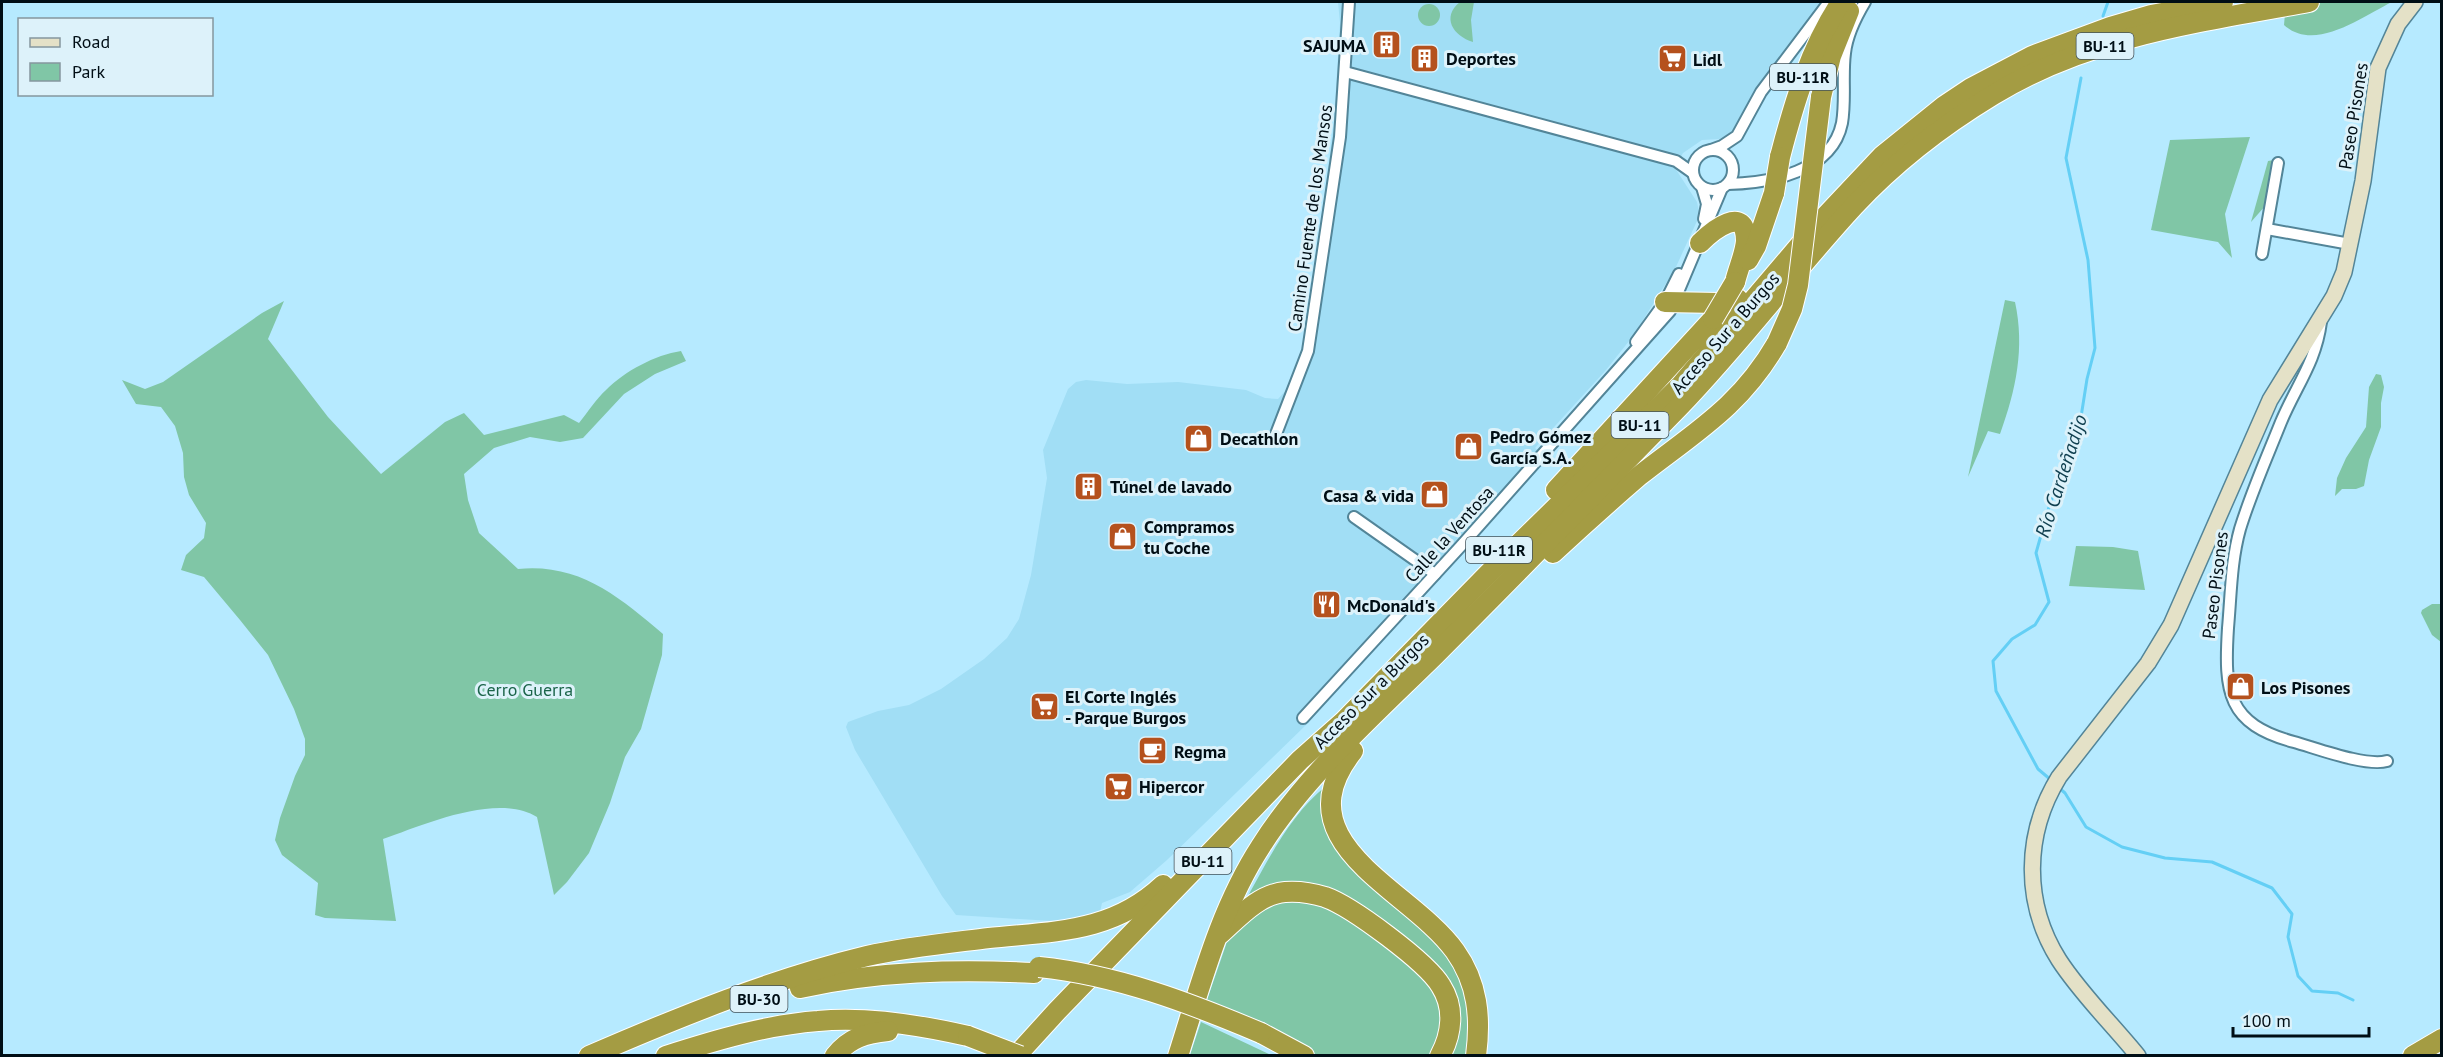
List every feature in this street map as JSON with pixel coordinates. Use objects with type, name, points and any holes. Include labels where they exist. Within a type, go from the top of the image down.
[{"type":"highway","name":"BU-11R","points":[[1300,760],[1697,339],[1713,319],[1756,246],[1773,193],[1794,101],[1805,73],[1841,2]]},
{"type":"highway","name":"BU-11R","points":[[1468,621],[1506,595],[1640,476],[1711,422],[1743,393],[1757,376],[1777,343],[1792,309],[1798,285],[1821,97],[1830,56],[1854,2]]},
{"type":"highway","name":"Acceso Sur a Burgos","points":[[1178,1056],[1216,938],[1260,847],[1291,803],[1372,717],[1725,358],[1915,134],[1944,106],[1971,88],[2032,56],[2110,27],[2151,15],[2223,2]]},
{"type":"highway","name":"Acceso Sur a Burgos","points":[[1018,1056],[1057,1011],[1300,760],[1344,721],[1488,574],[1680,386],[1848,191],[1882,156],[1915,134],[2031,74],[2082,53],[2166,28],[2309,2]]},
{"type":"highway","points":[[1670,302],[1718,303],[1734,301],[1748,294],[1849,178],[1868,160],[1915,134]]},
{"type":"highway","points":[[1704,234],[1724,222],[1731,221],[1743,229],[1746,244],[1735,282]]},
{"type":"highway","points":[[1372,717],[1334,784],[1330,796],[1333,822],[1343,843],[1355,859],[1430,925],[1455,951],[1471,980],[1478,1004],[1480,1026],[1476,1056]]},
{"type":"highway","points":[[589,1056],[668,1022],[789,979],[867,956],[903,949],[1063,931],[1108,921],[1144,902],[1275,778],[1300,760]]},
{"type":"highway","points":[[1216,938],[1253,905],[1282,892],[1308,892],[1328,898],[1389,937],[1428,970],[1442,986],[1451,1021],[1449,1036],[1440,1056]]},
{"type":"highway","name":"BU-30","points":[[596,1056],[693,1020],[793,990],[862,976],[929,970],[1036,970],[1092,982],[1148,997],[1259,1036],[1285,1056]]},
{"type":"highway","points":[[1001,1056],[1030,1028],[1057,1011]]},
{"type":"highway","name":"BU-30","points":[[666,1056],[753,1030],[820,1020],[899,1023],[968,1036],[1018,1056]]},
{"type":"highway","points":[[835,1056],[851,1040],[870,1033],[892,1031],[936,1037],[968,1036]]},
{"type":"highway","points":[[1259,1036],[1304,1056]]},
{"type":"highway","points":[[2413,1056],[2442,1039]]},
{"type":"main road","name":"Paseo Pisones","points":[[2138,1056],[2059,959],[2043,929],[2036,908],[2031,874],[2036,830],[2050,791],[2059,777],[2148,663],[2171,625],[2270,400],[2334,296],[2342,279],[2363,181],[2378,68],[2398,24],[2415,2]]},
{"type":"street","name":"Camino Fuente de los Mansos","points":[[1276,434],[1308,351],[1340,137],[1349,2]]},
{"type":"street","points":[[1676,161],[1698,156],[1722,146],[1737,136],[1768,82],[1829,2]]},
{"type":"street","points":[[1345,72],[1676,161],[1693,173],[1702,188],[1715,190],[1798,172],[1823,157],[1841,125],[1845,52],[1851,31],[1865,2]]},
{"type":"street","points":[[1711,150],[1724,153],[1732,165],[1733,171],[1725,186]]},
{"type":"street","points":[[1693,173],[1694,161],[1698,156]]},
{"type":"street","points":[[2262,254],[2278,163]]},
{"type":"street","name":"Calle la Ventosa","points":[[1303,718],[1643,343],[1670,302],[1725,186]]},
{"type":"street","name":"Calle la Ventosa","points":[[1702,188],[1707,208],[1704,234]]},
{"type":"street","points":[[2267,229],[2350,244]]},
{"type":"street","name":"Paseo Pisones","points":[[2321,317],[2318,343],[2311,363],[2281,422],[2241,528],[2233,569],[2227,648],[2231,691],[2234,705],[2240,715],[2267,734],[2378,764],[2387,761]]},
{"type":"street","points":[[1354,517],[1435,574]]},
{"type":"shaded area","points":[[1338,2],[1823,2],[1776,61],[1732,133],[1719,139],[1702,140],[1683,153],[1675,168],[1697,202],[1699,212],[1697,221],[1675,269],[1633,336],[1606,370],[1535,448],[1547,458],[1307,724],[1167,860],[1130,892],[1102,903],[1100,912],[1090,918],[1052,921],[956,915],[942,896],[855,750],[846,727],[848,722],[878,711],[909,705],[941,689],[984,659],[1007,638],[1019,619],[1031,575],[1047,478],[1043,450],[1068,389],[1076,382],[1086,380],[1127,384],[1178,382],[1246,390],[1265,398],[1278,399],[1287,389],[1304,343],[1334,122],[1340,23]]},
{"type":"green space","points":[[1460,2],[1474,2],[1471,20],[1473,42],[1455,31],[1450,20],[1454,8]]},
{"type":"green space","points":[[2286,2],[2392,2],[2339,29],[2324,34],[2310,35],[2296,33],[2284,25]]},
{"type":"green space","points":[[1429,4],[1437,7],[1440,15],[1437,23],[1429,26],[1421,23],[1418,15],[1421,7]]},
{"type":"green space","points":[[2250,137],[2225,214],[2232,258],[2218,242],[2151,230],[2170,140]]},
{"type":"green space","points":[[2274,160],[2266,205],[2251,222],[2268,161]]},
{"type":"green space","points":[[2005,300],[2015,302],[2018,319],[2019,352],[2011,401],[2000,434],[1988,431],[1968,477]]},
{"type":"green space","name":"Cerro Guerra","points":[[284,301],[268,339],[328,417],[381,474],[445,422],[464,413],[484,435],[564,415],[579,423],[595,401],[631,370],[661,356],[681,351],[686,361],[655,374],[624,394],[583,438],[560,442],[530,437],[494,448],[464,474],[468,500],[479,533],[518,569],[561,571],[580,577],[614,596],[663,634],[662,655],[641,729],[625,757],[610,803],[589,853],[554,895],[537,817],[521,810],[481,809],[460,813],[383,839],[396,921],[325,918],[315,915],[318,883],[282,855],[275,840],[280,818],[305,755],[305,739],[294,709],[268,655],[204,577],[181,570],[186,555],[204,538],[206,523],[189,495],[184,477],[183,453],[175,426],[161,407],[136,404],[122,380],[145,389],[163,382],[262,313]]},
{"type":"green space","points":[[2376,374],[2381,375],[2384,387],[2381,427],[2369,460],[2364,486],[2356,489],[2342,489],[2335,496],[2337,478],[2346,458],[2366,427],[2369,387]]},
{"type":"green space","points":[[2076,546],[2113,547],[2138,551],[2145,590],[2069,586]]},
{"type":"green space","points":[[2432,604],[2441,604],[2441,642],[2432,635],[2421,613]]},
{"type":"green space","points":[[1326,786],[1325,813],[1431,931],[1470,986],[1469,1055],[1449,1055],[1452,989],[1327,888],[1305,883],[1287,883],[1249,894],[1292,822]]},
{"type":"green space","points":[[1304,900],[1325,905],[1361,927],[1398,954],[1430,986],[1439,1001],[1443,1016],[1441,1031],[1431,1055],[1314,1055],[1207,1000],[1230,933],[1250,916],[1277,901]]},
{"type":"green space","points":[[1201,1022],[1271,1055],[1190,1055]]},
{"type":"waterway","name":"Río Cardeñadijo","points":[[2103,16],[2108,2]]},
{"type":"waterway","name":"Río Cardeñadijo","points":[[2051,780],[2038,769],[1996,691],[1993,661],[2012,639],[2035,625],[2049,602],[2036,553],[2049,507],[2081,417],[2095,348],[2088,260],[2066,158],[2081,78]]},
{"type":"waterway","name":"Río Cardeñadijo","points":[[2058,787],[2065,793],[2086,827],[2122,847],[2165,858],[2212,862],[2272,888],[2292,914],[2288,937],[2298,976],[2312,991],[2338,993],[2353,1000]]},
{"type":"place","name":"SAJUMA","points":[[1387,45]]},
{"type":"place","name":"Deportes","points":[[1425,58]]},
{"type":"place","name":"Lidl","points":[[1672,59]]},
{"type":"place","name":"Decathlon","points":[[1199,438]]},
{"type":"place","name":"Pedro Gómez García S.A.","points":[[1469,446]]},
{"type":"place","name":"Túnel de lavado","points":[[1089,486]]},
{"type":"place","name":"Casa & vida","points":[[1435,495]]},
{"type":"place","name":"Compramos tu Coche","points":[[1123,536]]},
{"type":"place","name":"McDonald's","points":[[1326,605]]},
{"type":"place","name":"Los Pisones","points":[[2240,687]]},
{"type":"place","name":"El Corte Inglés - Parque Burgos","points":[[1044,706]]},
{"type":"place","name":"Regma","points":[[1153,751]]},
{"type":"place","name":"Hipercor","points":[[1118,786]]}]
